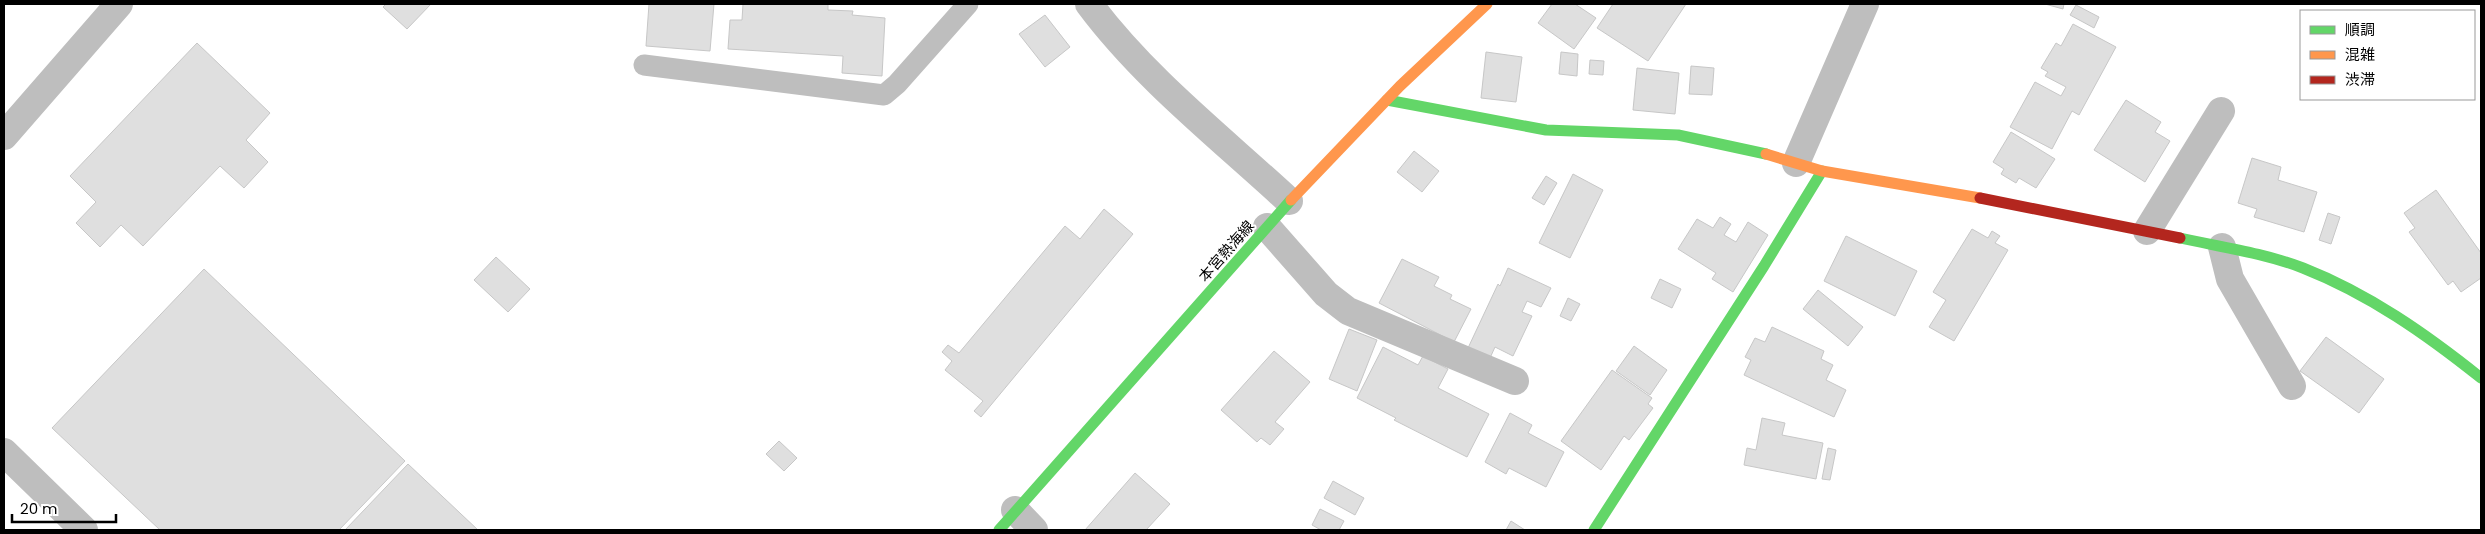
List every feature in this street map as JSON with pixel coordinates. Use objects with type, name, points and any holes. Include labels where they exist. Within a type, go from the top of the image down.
[{"type":"street","points":[[4,136],[119,4]]},
{"type":"street","points":[[1089,4],[1102,22],[1162,84],[1289,201]]},
{"type":"street","name":"本宮熱海線","points":[[1007,520],[1037,483],[1132,381],[1289,201],[1443,43],[1487,4]]},
{"type":"street","points":[[1796,163],[1865,4]]},
{"type":"street","points":[[1387,100],[1546,130],[1678,135],[1755,151],[1822,171],[1954,193],[2222,247],[2303,268],[2391,311],[2441,346],[2481,378]]},
{"type":"street","points":[[2147,231],[2221,111]]},
{"type":"street","points":[[1594,530],[1754,282],[1822,171]]},
{"type":"street","points":[[1267,227],[1326,294],[1348,311],[1515,381]]},
{"type":"street","points":[[2222,247],[2230,279],[2292,386]]},
{"type":"street","points":[[4,452],[84,530]]},
{"type":"street","points":[[1007,520],[1034,530]]},
{"type":"lane","points":[[644,65],[884,95],[898,84],[968,4]]},
{"type":"building","points":[[386,4],[431,4],[407,29],[383,7]]},
{"type":"building","points":[[649,4],[714,4],[710,51],[646,46]]},
{"type":"building","points":[[743,4],[828,4],[828,10],[853,11],[852,15],[885,18],[882,76],[842,73],[843,56],[728,49],[730,20],[742,20]]},
{"type":"building","points":[[1552,4],[1575,4],[1596,18],[1574,49],[1538,23]]},
{"type":"building","points":[[1613,4],[1686,4],[1648,61],[1597,28]]},
{"type":"building","points":[[2045,4],[2064,4],[2063,9]]},
{"type":"building","points":[[2076,5],[2099,17],[2094,28],[2070,15]]},
{"type":"building","points":[[1045,15],[1070,47],[1045,67],[1019,34]]},
{"type":"building","points":[[2073,24],[2116,47],[2079,115],[2072,111],[2052,149],[2010,127],[2035,82],[2061,96],[2066,87],[2045,76],[2048,72],[2041,68],[2056,43],[2061,46]]},
{"type":"building","points":[[197,43],[270,113],[246,140],[268,162],[244,188],[220,166],[143,246],[121,225],[100,247],[76,223],[96,202],[70,176]]},
{"type":"building","points":[[1486,52],[1522,57],[1516,102],[1481,98]]},
{"type":"building","points":[[1561,52],[1578,54],[1577,76],[1559,74]]},
{"type":"building","points":[[1590,60],[1604,61],[1603,75],[1589,74]]},
{"type":"building","points":[[1691,66],[1714,68],[1712,95],[1689,94]]},
{"type":"building","points":[[1637,68],[1679,73],[1675,114],[1633,110]]},
{"type":"building","points":[[2126,100],[2161,122],[2155,132],[2170,141],[2145,182],[2094,150]]},
{"type":"building","points":[[2011,132],[2055,159],[2036,188],[2019,178],[2016,183],[2001,174],[2004,169],[1993,162]]},
{"type":"building","points":[[1414,151],[1439,171],[1422,192],[1397,172]]},
{"type":"building","points":[[2252,158],[2281,167],[2278,180],[2317,192],[2304,232],[2254,217],[2257,209],[2238,203]]},
{"type":"building","points":[[1573,174],[1603,190],[1570,258],[1539,243]]},
{"type":"building","points":[[1546,176],[1557,183],[1544,205],[1532,198]]},
{"type":"building","points":[[2436,190],[2481,253],[2481,278],[2461,292],[2453,281],[2448,285],[2409,232],[2415,228],[2404,213]]},
{"type":"building","points":[[1104,209],[1133,234],[981,417],[974,411],[983,401],[945,370],[952,361],[942,352],[948,345],[959,353],[1065,226],[1080,239]]},
{"type":"building","points":[[2328,213],[2340,217],[2331,244],[2319,240]]},
{"type":"building","points":[[1720,217],[1731,224],[1724,235],[1736,242],[1748,222],[1768,235],[1733,292],[1712,279],[1716,273],[1678,249],[1697,219],[1713,228]]},
{"type":"building","points":[[1972,229],[1988,238],[1992,231],[2000,236],[1995,243],[2008,250],[1954,341],[1929,327],[1946,300],[1933,292]]},
{"type":"building","points":[[1846,236],[1917,271],[1895,316],[1824,281]]},
{"type":"building","points":[[496,257],[530,289],[508,312],[474,280]]},
{"type":"building","points":[[1402,259],[1439,277],[1434,286],[1452,295],[1450,299],[1471,309],[1454,342],[1379,303]]},
{"type":"building","points":[[1508,268],[1551,288],[1541,307],[1527,301],[1522,312],[1532,316],[1513,356],[1495,347],[1490,358],[1468,348],[1498,284],[1500,286]]},
{"type":"building","points":[[204,269],[405,461],[339,530],[160,530],[52,428]]},
{"type":"building","points":[[1660,279],[1681,289],[1672,308],[1651,298]]},
{"type":"building","points":[[1818,290],[1863,327],[1848,346],[1803,309]]},
{"type":"building","points":[[1568,298],[1580,304],[1571,321],[1560,316]]},
{"type":"building","points":[[1772,327],[1824,351],[1821,359],[1833,365],[1826,380],[1846,390],[1834,417],[1744,375],[1751,360],[1745,357],[1755,338],[1765,342]]},
{"type":"building","points":[[1349,329],[1377,340],[1357,391],[1329,379]]},
{"type":"building","points":[[2326,337],[2384,379],[2359,413],[2300,371]]},
{"type":"building","points":[[1634,346],[1667,370],[1650,395],[1616,371]]},
{"type":"building","points":[[1383,347],[1418,365],[1423,356],[1448,369],[1438,388],[1489,414],[1467,457],[1394,420],[1396,418],[1357,398]]},
{"type":"building","points":[[1274,351],[1310,382],[1275,422],[1284,429],[1270,445],[1261,438],[1257,442],[1221,410]]},
{"type":"building","points":[[1612,370],[1652,398],[1648,404],[1653,408],[1629,440],[1624,436],[1601,470],[1561,441]]},
{"type":"building","points":[[1510,413],[1532,425],[1528,433],[1564,452],[1546,487],[1509,468],[1506,474],[1485,462]]},
{"type":"building","points":[[1762,418],[1785,423],[1782,435],[1823,443],[1816,479],[1744,465],[1747,448],[1756,450]]},
{"type":"building","points":[[779,441],[797,458],[784,471],[766,454]]},
{"type":"building","points":[[1828,448],[1836,450],[1830,480],[1822,479]]},
{"type":"building","points":[[408,464],[478,530],[345,530]]},
{"type":"building","points":[[1135,473],[1170,504],[1146,530],[1085,530]]},
{"type":"building","points":[[1333,481],[1364,498],[1355,515],[1324,498]]},
{"type":"building","points":[[1320,509],[1344,521],[1339,530],[1321,530],[1312,525]]},
{"type":"building","points":[[1511,521],[1525,530],[1506,530]]},
{"type":"traffic: fast","points":[[1387,100],[1546,130],[1678,135],[1766,154]]},
{"type":"traffic: fast","points":[[1594,530],[1764,266],[1822,171]]},
{"type":"traffic: fast","points":[[999,530],[1291,200]]},
{"type":"traffic: fast","points":[[2180,238],[2273,258],[2327,278],[2396,316],[2481,378]]},
{"type":"traffic: slow","points":[[1291,200],[1400,86],[1487,4]]},
{"type":"traffic: slow","points":[[1766,154],[1822,171],[1980,198]]},
{"type":"traffic: jam","points":[[1980,198],[2180,238]]}]
